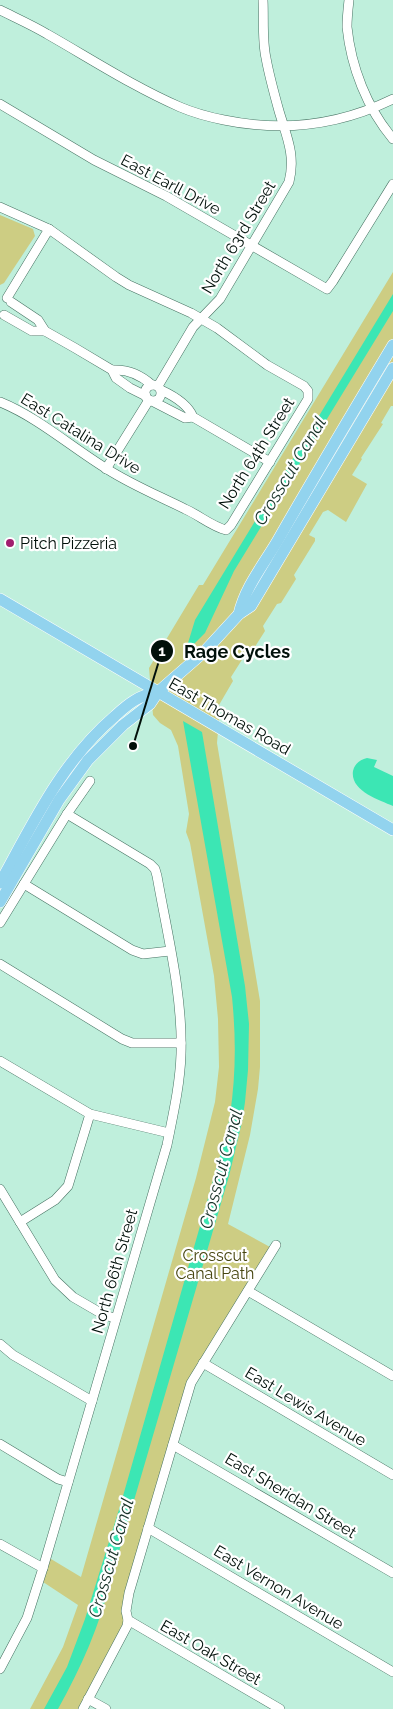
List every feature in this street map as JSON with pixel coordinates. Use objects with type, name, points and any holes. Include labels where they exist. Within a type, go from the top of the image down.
[{"type":"main road","points":[[239,614],[243,598],[393,345]]},
{"type":"main road","points":[[0,902],[77,756],[108,721],[138,697],[158,692],[205,651],[239,614],[251,606],[393,368]]},
{"type":"main road","name":"East Thomas Road","points":[[0,599],[393,830]]},
{"type":"main road","points":[[0,883],[57,792]]},
{"type":"street","name":"North 63rd Street","points":[[157,387],[193,326],[220,298],[289,182],[292,161],[288,138],[279,112],[265,56],[263,0]]},
{"type":"street","points":[[349,0],[347,26],[355,70],[373,108],[393,139]]},
{"type":"street","points":[[0,10],[46,33],[140,88],[182,108],[207,116],[250,125],[297,126],[331,121],[373,108],[393,99]]},
{"type":"street","name":"East Earll Drive","points":[[0,104],[94,160],[166,196],[327,289],[334,281],[393,184]]},
{"type":"street","points":[[0,207],[50,229],[102,268],[123,281],[179,306],[200,318]]},
{"type":"street","points":[[4,298],[50,229]]},
{"type":"street","points":[[2,315],[10,311],[4,298]]},
{"type":"street","points":[[4,298],[38,320],[45,331],[112,370],[116,378],[130,388],[185,418],[193,417]]},
{"type":"street","points":[[2,315],[32,331],[45,331]]},
{"type":"street","name":"North 64th Street","points":[[200,318],[267,365],[304,386],[308,391],[308,399],[231,525],[226,530]]},
{"type":"street","points":[[112,370],[124,369],[147,380],[179,401],[190,410],[193,417],[270,462]]},
{"type":"street","points":[[106,469],[149,399],[146,389],[157,387]]},
{"type":"street","points":[[149,399],[157,401],[161,398],[157,387]]},
{"type":"street","name":"East Catalina Drive","points":[[0,402],[38,422],[106,469],[226,530]]},
{"type":"street","points":[[0,923],[67,814],[90,781]]},
{"type":"street","name":"North 66th Street","points":[[0,1669],[27,1618],[43,1568],[169,1133],[178,1087],[181,1043],[180,1013],[158,876],[150,864],[67,814]]},
{"type":"street","points":[[24,884],[132,950],[143,954],[170,951]]},
{"type":"street","points":[[0,964],[122,1039],[132,1043],[181,1043]]},
{"type":"street","points":[[0,1061],[90,1114],[169,1133]]},
{"type":"street","points":[[20,1222],[55,1200],[68,1186],[90,1114]]},
{"type":"street","points":[[0,1189],[55,1280],[73,1297],[104,1315],[115,1318]]},
{"type":"street","points":[[83,1709],[126,1630],[128,1620],[127,1603],[188,1391],[203,1363],[276,1246]]},
{"type":"street","points":[[248,1291],[393,1376]]},
{"type":"street","points":[[0,1344],[22,1361],[92,1401]]},
{"type":"street","name":"East Lewis Avenue","points":[[203,1363],[393,1475]]},
{"type":"street","points":[[0,1444],[58,1479],[68,1482]]},
{"type":"street","name":"East Sheridan Street","points":[[173,1445],[393,1573]]},
{"type":"street","name":"East Vernon Avenue","points":[[148,1528],[393,1672]]},
{"type":"street","points":[[0,1544],[43,1568]]},
{"type":"street","name":"East Oak Street","points":[[128,1620],[280,1709]]},
{"type":"street","points":[[0,1649],[9,1654]]},
{"type":"street","points":[[88,1698],[106,1709]]},
{"type":"green space","points":[[0,215],[33,229],[35,236],[4,283],[0,285]]},
{"type":"green space","name":"Crosscut Canal Path","points":[[393,272],[393,406],[391,406],[381,423],[383,424],[352,475],[367,484],[346,522],[328,510],[323,512],[309,535],[315,538],[315,541],[294,575],[296,579],[281,603],[277,604],[263,626],[265,631],[251,653],[249,656],[245,655],[231,677],[233,681],[219,705],[217,743],[260,1001],[258,1089],[250,1135],[228,1224],[270,1247],[191,1383],[136,1571],[128,1620],[83,1709],[30,1709],[63,1647],[78,1605],[40,1580],[46,1556],[81,1577],[196,1178],[215,1102],[219,1067],[218,1019],[214,976],[190,843],[186,832],[189,814],[178,746],[171,730],[160,723],[153,715],[149,668],[199,585],[203,585]]},
{"type":"water","name":"Crosscut Canal","points":[[393,294],[393,311],[234,571],[205,633],[185,653],[195,620]]},
{"type":"water","name":"Crosscut Canal","points":[[183,721],[202,732],[245,986],[249,1024],[245,1102],[229,1176],[101,1613],[82,1662],[58,1709],[44,1709],[67,1667],[85,1619],[121,1503],[230,1115],[235,1056],[232,997]]},
{"type":"water","points":[[367,758],[377,760],[374,767],[393,776],[393,806],[373,798],[356,784],[353,778],[354,768],[358,762]]},
{"type":"place","name":"Pitch Pizzeria","points":[[10,543]]},
{"type":"place","name":"Rage Cycles","points":[[133,746]]}]
